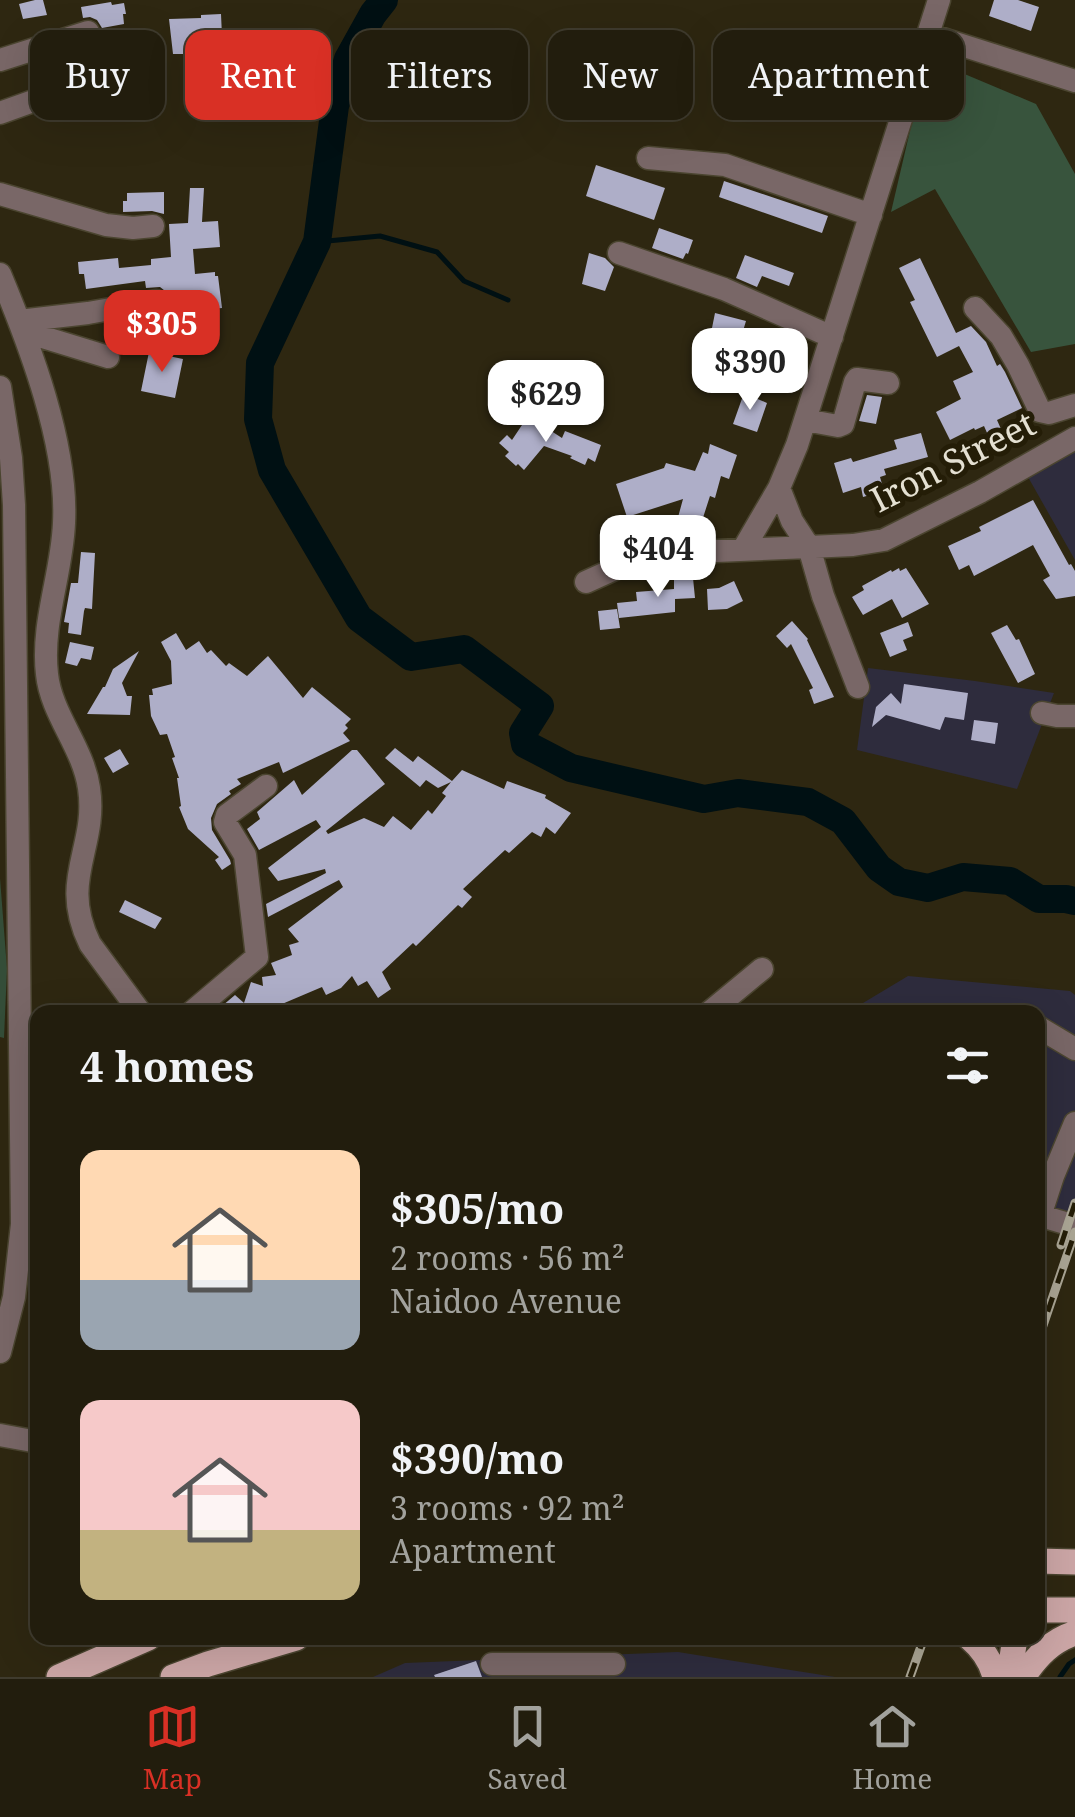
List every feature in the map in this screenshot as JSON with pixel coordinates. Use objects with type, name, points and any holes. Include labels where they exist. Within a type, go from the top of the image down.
[{"type":"main road","points":[[1045,1562],[1075,1562]]},
{"type":"main road","points":[[1045,1610],[1075,1610]]},
{"type":"main road","points":[[1023,1677],[1046,1647],[1075,1633]]},
{"type":"main road","points":[[59,1677],[132,1645]]},
{"type":"main road","points":[[173,1677],[272,1645]]},
{"type":"main road","points":[[978,1645],[995,1677]]},
{"type":"main road","points":[[1008,1677],[1014,1645]]},
{"type":"street","points":[[931,30],[939,0]]},
{"type":"street","points":[[964,45],[1075,81]]},
{"type":"street","points":[[0,60],[30,50]]},
{"type":"street","points":[[0,112],[30,101]]},
{"type":"street","points":[[744,548],[780,488],[902,120]]},
{"type":"street","points":[[648,158],[725,164],[871,216]]},
{"type":"street","points":[[0,194],[106,225],[153,226]]},
{"type":"street","points":[[619,252],[724,289],[832,337]]},
{"type":"street","points":[[0,274],[21,326],[58,453],[63,491],[64,524],[46,652],[49,689],[84,765],[89,788],[90,829],[79,868],[77,905],[90,944],[135,1005]]},
{"type":"street","points":[[21,326],[156,301]]},
{"type":"street","points":[[975,308],[1000,336],[1040,410],[1050,413],[1075,406]]},
{"type":"street","points":[[21,326],[108,357]]},
{"type":"street","points":[[805,420],[843,424],[854,382],[860,378],[888,382]]},
{"type":"street","points":[[0,387],[14,504],[10,1150],[22,1224],[14,1297],[0,1352]]},
{"type":"street","name":"Iron Street","points":[[586,582],[651,556],[884,540],[1075,438]]},
{"type":"street","points":[[780,488],[792,522],[809,547],[858,687]]},
{"type":"street","points":[[1042,712],[1075,716]]},
{"type":"street","points":[[200,1005],[257,957],[245,855],[225,822],[227,815],[266,786]]},
{"type":"street","points":[[719,1005],[762,970]]},
{"type":"street","points":[[1045,1031],[1075,1049]]},
{"type":"street","points":[[1045,1199],[1075,1122]]},
{"type":"street","points":[[1045,1218],[1075,1226]]},
{"type":"street","points":[[0,1435],[30,1441]]},
{"type":"street","points":[[492,1664],[564,1670],[614,1664]]},
{"type":"shaded area","points":[[1075,450],[1075,560],[1028,477]]},
{"type":"shaded area","points":[[868,668],[1054,693],[1017,789],[857,750]]},
{"type":"shaded area","points":[[908,976],[1070,991],[1075,995],[1075,1218],[1045,1208],[1045,1005],[860,1005]]},
{"type":"shaded area","points":[[678,1652],[835,1677],[373,1677],[405,1663]]},
{"type":"green space","points":[[964,74],[1036,104],[1075,174],[1075,344],[1031,352],[935,189],[891,212],[912,120],[964,120]]},
{"type":"green space","points":[[0,878],[7,969],[4,1038],[0,1037]]},
{"type":"building","points":[[43,0],[47,15],[23,19],[19,4]]},
{"type":"building","points":[[994,0],[1018,0],[1039,7],[1031,31],[989,16]]},
{"type":"building","points":[[124,3],[124,24],[102,28],[97,20],[83,18],[81,7]]},
{"type":"building","points":[[221,14],[222,30],[185,30],[185,54],[173,54],[169,19]]},
{"type":"building","points":[[596,165],[665,188],[654,220],[586,196]]},
{"type":"building","points":[[724,181],[828,216],[822,233],[719,197]]},
{"type":"building","points":[[190,188],[204,188],[202,222],[218,221],[220,247],[193,249],[195,274],[215,272],[218,276],[222,308],[203,310],[203,335],[151,331],[152,317],[189,320],[187,292],[169,294],[160,287],[146,288],[145,281],[86,289],[78,262],[118,258],[119,268],[151,265],[151,259],[171,257],[169,224],[188,223]]},
{"type":"building","points":[[164,192],[164,214],[123,212],[127,193]]},
{"type":"building","points":[[659,228],[693,240],[683,259],[652,248]]},
{"type":"building","points":[[589,253],[605,258],[614,267],[605,291],[582,284]]},
{"type":"building","points":[[745,255],[794,273],[789,286],[762,276],[757,287],[736,278]]},
{"type":"building","points":[[920,258],[956,333],[971,326],[986,342],[1022,408],[997,420],[1008,445],[995,451],[984,426],[950,440],[936,412],[961,399],[953,381],[973,372],[959,346],[937,357],[910,302],[915,300],[899,268]]},
{"type":"building","points":[[715,313],[746,321],[743,331],[764,339],[767,331],[788,338],[780,360],[711,333]]},
{"type":"building","points":[[149,352],[183,359],[175,398],[141,391]]},
{"type":"building","points":[[744,393],[767,403],[757,432],[733,424]]},
{"type":"building","points":[[867,395],[882,397],[876,424],[859,421]]},
{"type":"building","points":[[528,416],[562,438],[565,431],[601,445],[595,462],[588,458],[585,465],[544,446],[524,470],[516,466],[499,443],[507,435],[512,440]]},
{"type":"building","points":[[921,433],[928,457],[884,469],[886,475],[880,477],[884,491],[863,497],[861,487],[843,493],[834,463],[851,458],[853,462],[897,449],[894,440]]},
{"type":"building","points":[[710,444],[737,455],[729,479],[721,476],[715,498],[710,496],[700,527],[677,521],[683,499],[627,517],[616,484],[664,468],[666,463],[695,471],[703,452],[708,454]]},
{"type":"building","points":[[1033,500],[1075,571],[1075,596],[1056,599],[1043,580],[1050,576],[1033,545],[974,576],[969,565],[959,570],[948,546]]},
{"type":"building","points":[[81,552],[95,553],[92,609],[85,608],[81,635],[68,633],[69,623],[64,622],[71,583],[78,583]]},
{"type":"building","points":[[906,568],[929,604],[902,618],[892,599],[863,615],[852,597],[864,590],[862,586]]},
{"type":"building","points":[[693,578],[695,598],[675,599],[675,612],[619,618],[617,603],[637,601],[636,592],[674,589],[674,579]]},
{"type":"building","points":[[734,581],[743,601],[727,609],[708,610],[707,589]]},
{"type":"building","points":[[617,609],[620,628],[600,630],[598,611]]},
{"type":"building","points":[[792,621],[808,639],[834,697],[814,704],[809,690],[813,688],[791,644],[787,648],[776,636]]},
{"type":"building","points":[[908,622],[913,636],[903,640],[907,650],[890,657],[880,633]]},
{"type":"building","points":[[1007,625],[1019,639],[1035,674],[1018,683],[991,633]]},
{"type":"building","points":[[176,633],[186,650],[199,641],[207,653],[211,650],[226,666],[229,663],[247,676],[268,656],[303,698],[312,687],[351,719],[343,733],[350,741],[283,773],[279,762],[237,779],[241,784],[217,804],[211,818],[212,830],[231,864],[222,870],[215,860],[219,857],[188,829],[179,807],[179,778],[172,758],[175,757],[167,734],[160,735],[151,716],[152,689],[172,684],[171,661],[161,642]]},
{"type":"building","points":[[70,642],[94,647],[91,660],[81,658],[77,666],[65,663]]},
{"type":"building","points":[[139,651],[122,683],[127,696],[132,696],[130,715],[87,714],[113,669]]},
{"type":"building","points":[[904,684],[968,693],[964,720],[945,717],[940,730],[886,715],[872,727],[876,707],[891,693],[901,704]]},
{"type":"building","points":[[974,720],[998,723],[995,744],[971,740]]},
{"type":"building","points":[[395,748],[413,762],[418,756],[452,781],[462,770],[504,789],[507,781],[546,795],[545,798],[571,813],[555,834],[546,827],[541,837],[532,832],[509,853],[505,850],[463,889],[472,897],[462,908],[458,905],[382,972],[391,989],[378,998],[367,981],[358,986],[352,976],[341,988],[326,995],[322,987],[282,1005],[223,1005],[235,995],[244,1003],[251,982],[263,986],[262,977],[276,975],[271,963],[292,955],[289,945],[299,942],[288,929],[343,887],[339,880],[268,917],[266,904],[326,873],[325,869],[278,881],[268,868],[321,827],[316,820],[259,850],[247,829],[260,819],[257,812],[294,780],[302,795],[352,750],[357,750],[385,784],[326,831],[328,834],[364,818],[384,827],[393,816],[411,830],[428,810],[432,814],[451,782],[438,788],[426,780],[420,787],[385,758]]},
{"type":"building","points":[[120,749],[129,764],[113,773],[104,758]]},
{"type":"building","points":[[125,900],[162,918],[155,929],[119,912]]},
{"type":"building","points":[[476,1661],[482,1677],[434,1675]]},
{"type":"waterway","points":[[384,0],[348,59],[335,106],[317,242],[260,363],[258,419],[272,470],[359,618],[411,657],[464,649],[540,706],[523,733],[525,744],[571,768],[704,799],[738,793],[808,802],[843,821],[879,868],[899,882],[928,888],[963,877],[1010,881],[1039,899],[1075,901]]},
{"type":"waterway","points":[[317,242],[380,236],[437,252],[464,281],[508,300]]},
{"type":"waterway","points":[[1060,1677],[1075,1660]]},
{"type":"railway","points":[[1061,1245],[1075,1203]]},
{"type":"railway","points":[[1045,1320],[1075,1232]]},
{"type":"railway","points":[[910,1677],[921,1645]]}]
